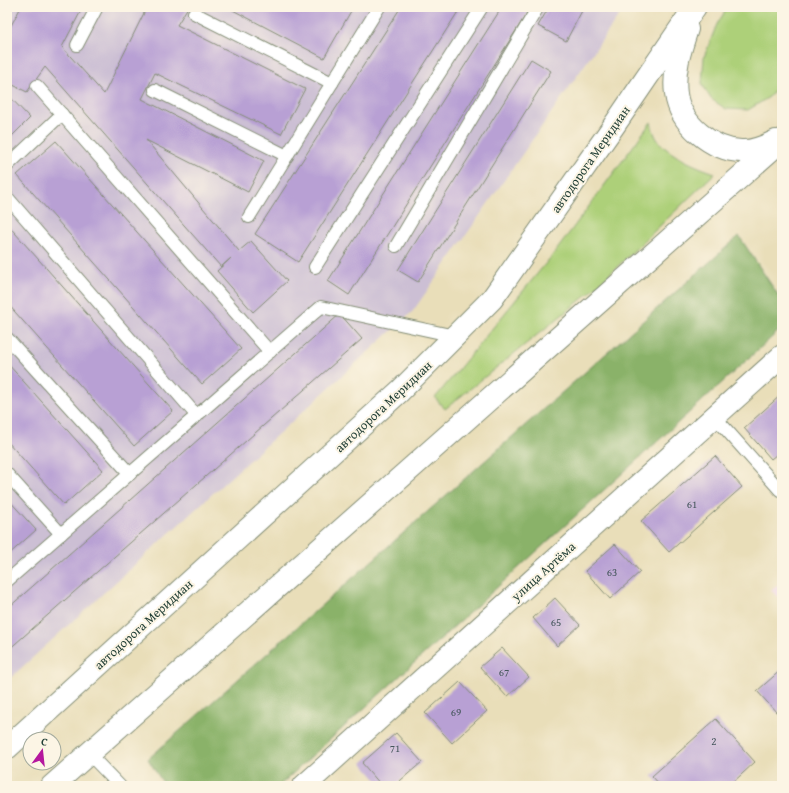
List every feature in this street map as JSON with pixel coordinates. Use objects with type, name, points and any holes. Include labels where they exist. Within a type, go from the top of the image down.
[{"type":"main road","points":[[693,8],[682,46],[676,80],[676,95],[680,108],[687,120],[698,132],[712,142],[727,149],[742,151],[771,144],[782,139]]},
{"type":"main road","name":"автодорога Меридиан","points":[[7,748],[394,396],[492,299],[613,127],[693,8]]},
{"type":"main road","points":[[52,786],[782,139]]},
{"type":"main road","name":"улица Артёма","points":[[304,786],[782,356]]},
{"type":"lane","points":[[77,45],[97,7]]},
{"type":"lane","points":[[249,217],[378,7]]},
{"type":"lane","points":[[315,267],[482,7]]},
{"type":"lane","points":[[396,246],[538,7]]},
{"type":"lane","points":[[194,13],[332,83]]},
{"type":"lane","points":[[37,86],[270,352]]},
{"type":"lane","points":[[155,90],[287,156]]},
{"type":"lane","points":[[7,166],[62,114]]},
{"type":"lane","points":[[7,197],[197,416]]},
{"type":"lane","points":[[7,581],[321,307],[455,336]]},
{"type":"lane","points":[[7,338],[130,474]]},
{"type":"lane","points":[[715,417],[780,490]]},
{"type":"lane","points":[[7,474],[61,534]]},
{"type":"lane","points":[[88,753],[120,786]]},
{"type":"shaded area","points":[[7,7],[625,7],[413,311],[7,681]]},
{"type":"shaded area","points":[[782,582],[782,602],[771,590]]},
{"type":"green space","points":[[728,7],[782,7],[782,82],[769,97],[748,110],[726,109],[711,99],[702,84],[704,57],[717,24]]},
{"type":"green space","points":[[651,122],[657,139],[668,150],[692,164],[715,173],[593,290],[445,409],[435,398],[556,251]]},
{"type":"green space","points":[[739,236],[782,301],[782,328],[279,786],[165,786],[148,759]]},
{"type":"building","points":[[21,7],[83,7],[62,47],[104,94],[145,11],[138,7],[188,7],[177,25],[305,89],[281,134],[155,73],[142,99],[264,161],[248,192],[146,140],[239,251],[251,241],[287,281],[253,312],[217,271],[231,258],[221,267],[45,67],[27,92],[7,82],[7,33]]},
{"type":"building","points":[[227,7],[342,7],[351,11],[324,58]]},
{"type":"building","points":[[401,7],[461,7],[298,262],[255,234]]},
{"type":"building","points":[[502,7],[518,7],[527,13],[349,295],[328,281]]},
{"type":"building","points":[[549,7],[584,7],[566,41],[538,26]]},
{"type":"building","points":[[531,59],[551,71],[418,282],[398,270]]},
{"type":"building","points":[[7,94],[30,118],[7,141]]},
{"type":"building","points":[[56,141],[241,349],[202,384],[17,175]]},
{"type":"building","points":[[7,224],[173,411],[134,446],[7,303]]},
{"type":"building","points":[[340,314],[362,339],[7,651],[7,609]]},
{"type":"building","points":[[7,363],[103,470],[64,505],[7,441]]},
{"type":"building","points":[[782,394],[782,450],[771,459],[744,428]]},
{"type":"building","points":[[715,456],[742,487],[669,552],[641,521]]},
{"type":"building","points":[[7,498],[36,530],[7,556]]},
{"type":"building","points":[[615,544],[640,572],[610,599],[585,571]]},
{"type":"building","points":[[555,598],[580,625],[557,646],[533,618]]},
{"type":"building","points":[[502,648],[529,677],[507,697],[480,667]]},
{"type":"building","points":[[782,669],[782,708],[777,713],[757,691]]},
{"type":"building","points":[[460,682],[487,711],[452,743],[425,713]]},
{"type":"building","points":[[716,719],[755,762],[729,786],[661,786],[652,776]]},
{"type":"building","points":[[396,733],[422,762],[394,786],[382,786],[362,763]]}]
